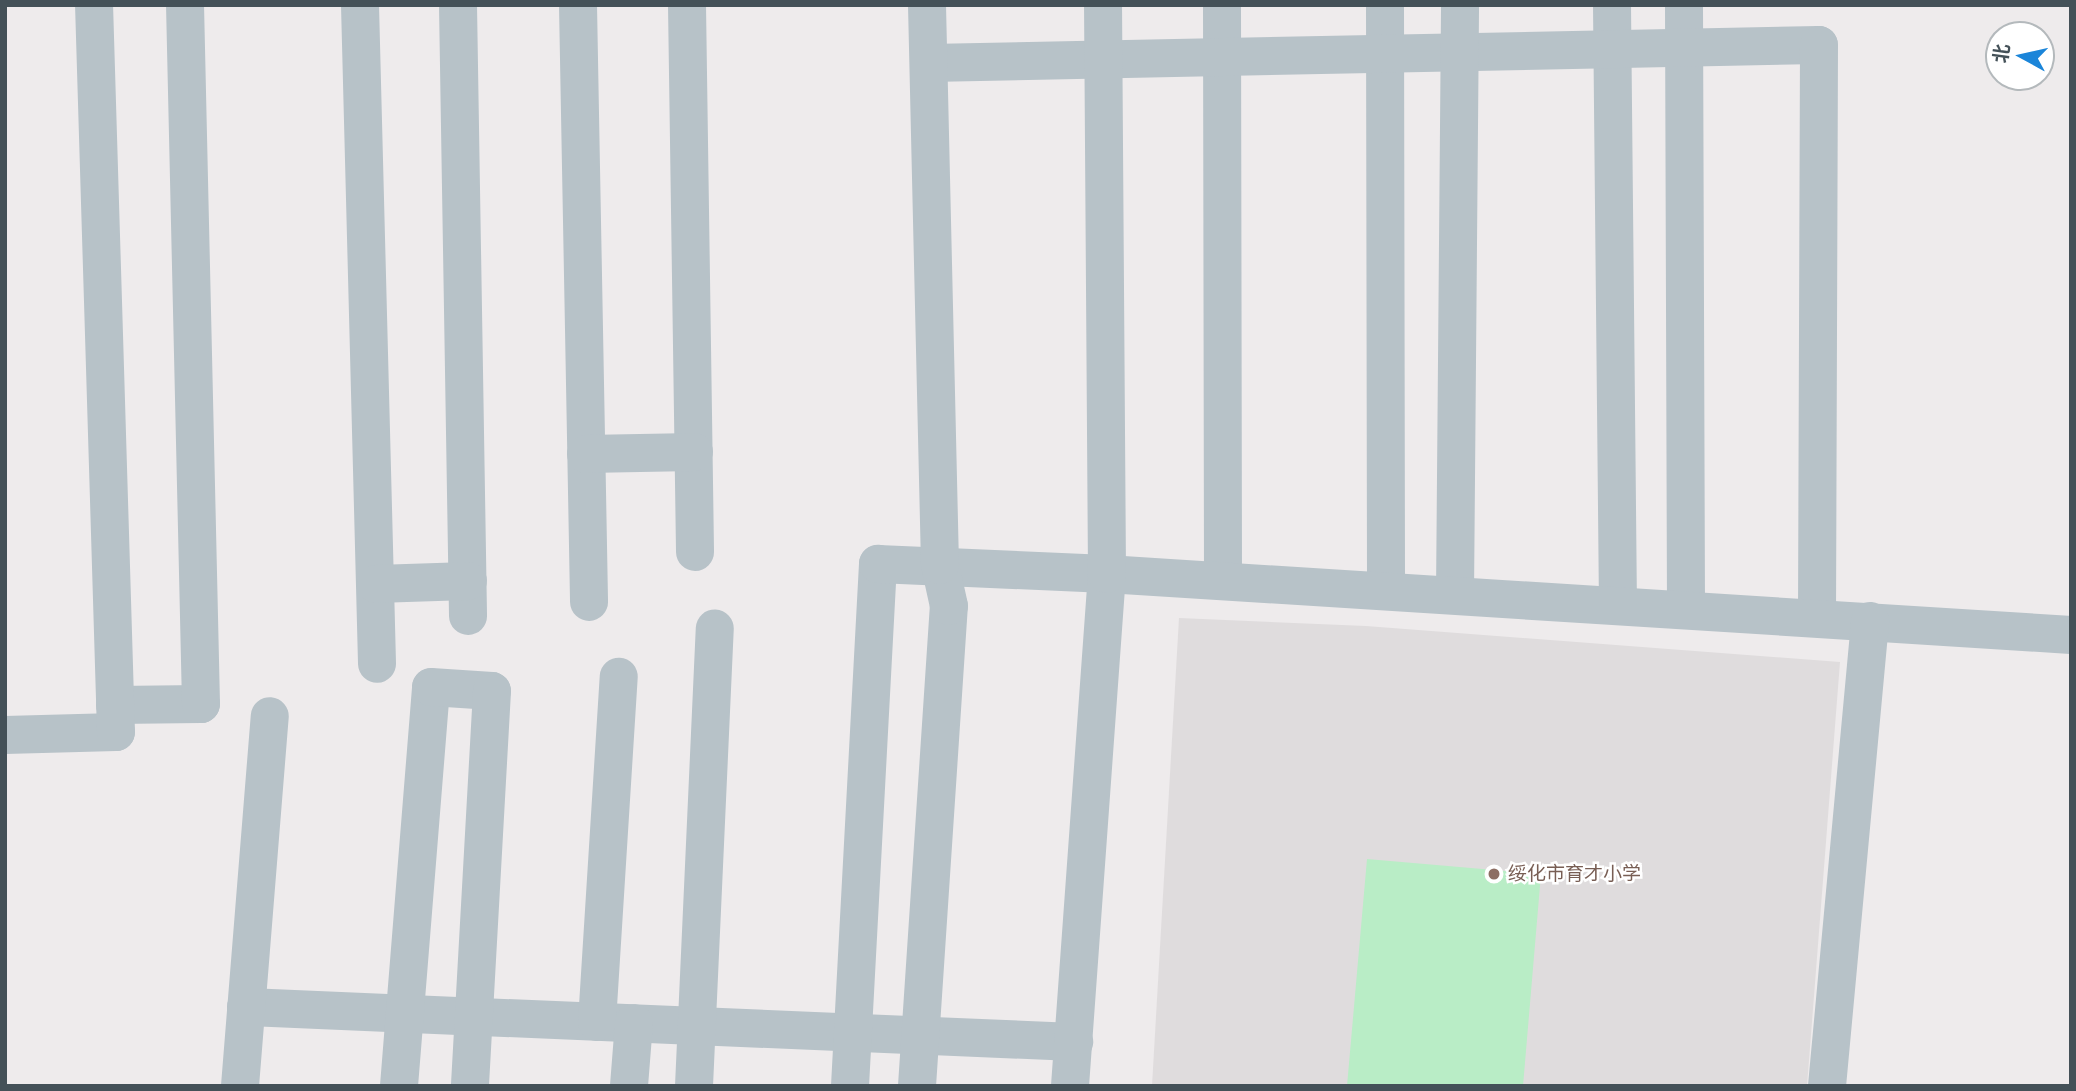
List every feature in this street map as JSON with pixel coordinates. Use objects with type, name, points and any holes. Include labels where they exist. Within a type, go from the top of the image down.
[{"type":"street","points":[[5,735],[116,732],[94,5]]},
{"type":"street","points":[[115,705],[201,704],[185,5]]},
{"type":"street","points":[[359,5],[377,664]]},
{"type":"street","points":[[376,584],[468,598],[458,5]]},
{"type":"street","points":[[578,5],[589,602]]},
{"type":"street","points":[[687,5],[695,552]]},
{"type":"street","points":[[917,1086],[949,606],[940,565],[927,5]]},
{"type":"street","points":[[1070,1086],[1108,574],[1103,5]]},
{"type":"street","points":[[1222,5],[1223,581]]},
{"type":"street","points":[[1385,5],[1386,591]]},
{"type":"street","points":[[1455,595],[1460,5]]},
{"type":"street","points":[[1612,5],[1618,605]]},
{"type":"street","points":[[1684,5],[1686,609]]},
{"type":"street","points":[[929,63],[1819,45],[1817,617]]},
{"type":"street","points":[[586,454],[694,452]]},
{"type":"street","points":[[850,1086],[878,564],[1108,574],[2071,635]]},
{"type":"street","points":[[1827,1086],[1870,621]]},
{"type":"street","points":[[694,1086],[715,628]]},
{"type":"street","points":[[619,677],[616,1023],[629,1086]]},
{"type":"street","points":[[399,1086],[431,687],[492,691],[476,1017],[470,1086]]},
{"type":"street","points":[[240,1086],[270,716]]},
{"type":"street","points":[[246,1007],[1074,1042]]},
{"type":"shaded area","name":"绥化市育才小学","points":[[1179,618],[1366,626],[1840,662],[1807,1086],[1152,1086]]},
{"type":"green space","points":[[1367,859],[1541,874],[1523,1086],[1347,1086]]},
{"type":"place","name":"绥化市育才小学","points":[[1494,874]]}]
